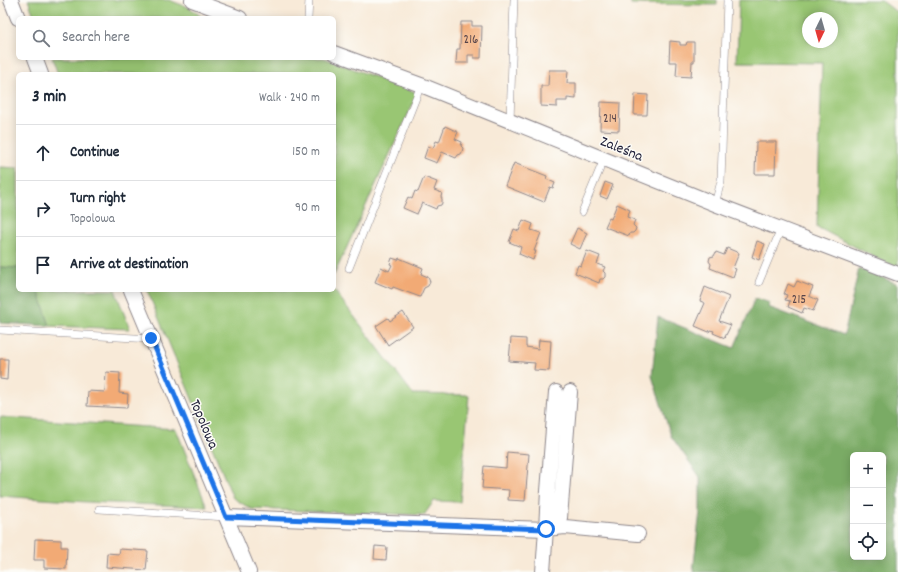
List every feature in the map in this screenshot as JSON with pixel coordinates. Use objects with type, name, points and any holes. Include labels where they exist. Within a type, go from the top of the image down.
[{"type":"street","points":[[11,0],[17,16]]},
{"type":"street","points":[[192,0],[235,16]]},
{"type":"street","name":"Zaleśna","points":[[336,54],[421,85],[715,204],[898,274]]},
{"type":"street","points":[[36,60],[40,72]]},
{"type":"street","name":"Topolowa","points":[[132,292],[249,572]]},
{"type":"street","points":[[543,572],[556,392]]},
{"type":"street","points":[[546,529],[560,518],[570,392]]},
{"type":"street","points":[[226,517],[546,529],[564,527],[638,534]]},
{"type":"lane","points":[[308,16],[309,0]]},
{"type":"lane","points":[[510,121],[514,0]]},
{"type":"lane","points":[[715,204],[721,181],[727,0]]},
{"type":"lane","points":[[348,268],[421,85]]},
{"type":"lane","points":[[582,212],[604,159]]},
{"type":"lane","points":[[759,282],[781,229]]},
{"type":"lane","points":[[0,330],[151,338]]},
{"type":"lane","points":[[99,509],[226,517]]},
{"type":"green space","points":[[28,0],[169,0],[190,8],[201,16],[34,16]]},
{"type":"green space","points":[[631,0],[717,0],[717,5],[631,4]]},
{"type":"green space","points":[[739,0],[882,0],[898,13],[898,267],[880,260],[817,227],[822,63],[737,62]]},
{"type":"green space","points":[[53,60],[329,60],[418,93],[336,271],[336,72],[57,72]]},
{"type":"green space","points":[[0,167],[16,168],[16,268],[0,267]]},
{"type":"green space","points":[[0,267],[16,268],[16,292],[39,292],[50,326],[0,323]]},
{"type":"green space","points":[[859,268],[898,284],[898,572],[693,572],[700,511],[700,477],[671,436],[652,376],[658,317],[734,348],[755,298],[770,303],[768,307],[844,335]]},
{"type":"green space","points":[[39,292],[116,292],[130,329],[50,326]]},
{"type":"green space","points":[[148,292],[336,292],[413,394],[469,395],[460,502],[434,501],[424,515],[251,509],[233,498]]},
{"type":"green space","points":[[0,417],[176,429],[207,507],[86,502],[0,496]]},
{"type":"building","points":[[461,22],[472,22],[472,26],[482,26],[481,58],[474,58],[474,55],[468,55],[468,63],[456,63],[457,49],[460,49]]},
{"type":"building","points":[[670,41],[680,42],[680,45],[686,45],[687,42],[694,42],[694,62],[692,62],[691,77],[676,76],[677,62],[669,62]]},
{"type":"building","points":[[549,70],[568,70],[567,83],[576,83],[576,99],[567,98],[567,101],[557,101],[557,107],[541,106],[541,86],[548,86]]},
{"type":"building","points":[[635,94],[648,95],[647,115],[634,115]]},
{"type":"building","points":[[601,102],[620,103],[619,131],[600,130]]},
{"type":"building","points":[[445,126],[458,132],[455,139],[462,142],[461,146],[463,148],[461,154],[456,158],[442,152],[437,163],[424,158],[428,146],[433,148],[436,141],[439,142]]},
{"type":"building","points":[[756,142],[776,142],[775,174],[755,174]]},
{"type":"building","points":[[514,163],[547,176],[546,179],[555,183],[553,188],[550,187],[544,202],[505,186]]},
{"type":"building","points":[[424,177],[437,182],[434,190],[442,193],[442,203],[441,205],[437,206],[436,209],[422,203],[417,214],[403,208],[408,197],[412,199],[415,191],[418,192]]},
{"type":"building","points":[[605,182],[613,185],[607,199],[600,196]]},
{"type":"building","points":[[617,204],[630,210],[627,217],[635,220],[633,225],[636,228],[635,231],[630,233],[629,236],[605,227],[609,218],[611,219]]},
{"type":"building","points":[[523,220],[533,224],[531,230],[541,233],[534,251],[536,251],[533,260],[519,254],[521,247],[509,242],[514,229],[519,231]]},
{"type":"building","points":[[577,228],[587,233],[580,249],[570,244]]},
{"type":"building","points":[[757,241],[765,244],[759,260],[752,257]]},
{"type":"building","points":[[727,248],[739,253],[733,268],[736,269],[733,277],[710,268],[710,257],[714,256],[716,252],[724,255]]},
{"type":"building","points":[[587,251],[600,256],[597,264],[605,267],[603,271],[605,273],[605,277],[600,279],[599,283],[575,273],[578,265],[581,266]]},
{"type":"building","points":[[392,258],[398,260],[399,258],[423,268],[421,274],[428,277],[430,282],[428,286],[424,288],[420,297],[393,287],[392,289],[375,282],[381,267],[389,271],[392,265],[390,264]]},
{"type":"building","points":[[797,281],[813,287],[809,296],[818,300],[813,311],[804,308],[802,313],[788,307],[790,301],[785,300],[787,295],[784,294],[788,284],[794,287]]},
{"type":"building","points":[[705,287],[729,297],[719,321],[731,325],[725,338],[713,333],[714,331],[710,330],[709,332],[695,326],[705,303],[700,301]]},
{"type":"building","points":[[403,312],[413,327],[388,345],[376,326],[388,318],[390,321]]},
{"type":"building","points":[[511,338],[526,339],[526,347],[538,349],[539,340],[551,341],[549,371],[534,370],[535,363],[509,361]]},
{"type":"building","points":[[0,359],[8,359],[7,380],[0,379]]},
{"type":"building","points":[[106,372],[120,373],[119,393],[128,394],[127,408],[87,406],[88,391],[105,392]]},
{"type":"building","points":[[507,452],[529,454],[525,501],[508,500],[509,490],[482,488],[484,466],[506,468]]},
{"type":"building","points":[[35,539],[61,540],[61,547],[67,547],[66,569],[44,568],[44,560],[34,560]]},
{"type":"building","points":[[375,546],[387,547],[386,560],[374,559]]},
{"type":"building","points":[[120,549],[148,551],[146,570],[106,567],[107,553],[119,554]]},
{"type":"route","points":[[151,338],[226,517],[546,529]]}]
